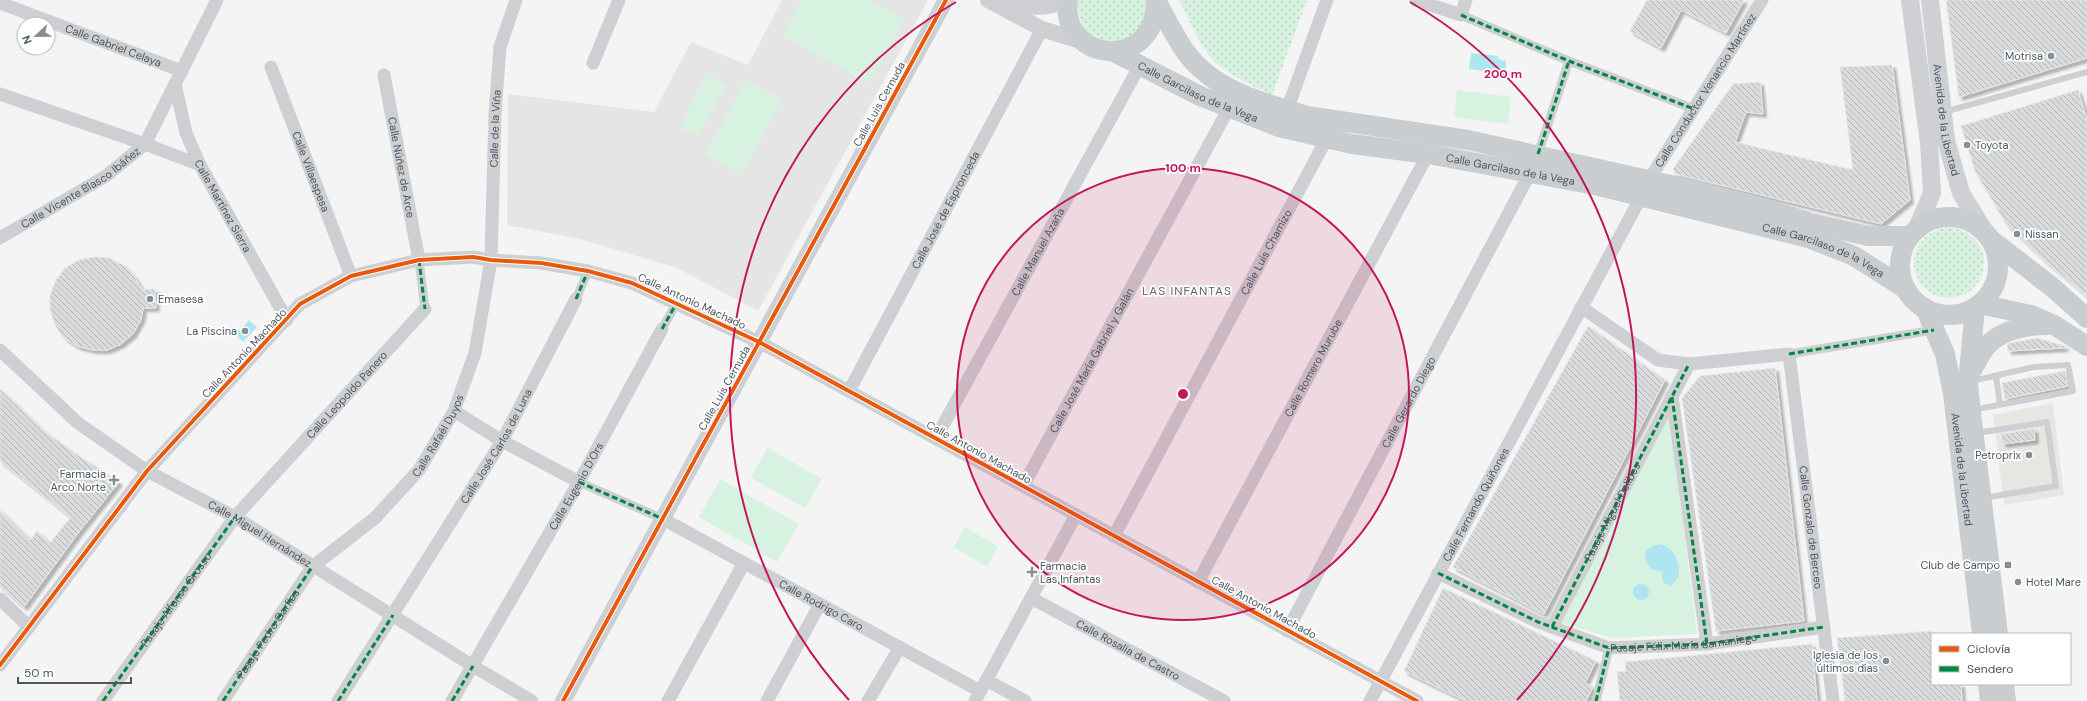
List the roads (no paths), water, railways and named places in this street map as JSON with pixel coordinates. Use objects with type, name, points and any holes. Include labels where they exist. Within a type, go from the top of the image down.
[{"type":"main road","points":[[1068,0],[1069,21],[1075,33],[1084,42],[1098,50],[1114,52],[1128,49],[1141,41],[1151,30],[1156,15],[1156,0]]},
{"type":"main road","name":"Calle Garcilaso de la Vega","points":[[1156,0],[1184,51],[1208,77],[1234,90],[1307,116],[1468,140],[1538,154],[1808,238],[1854,256],[1906,289]]},
{"type":"main road","name":"Avenida de la Libertad","points":[[1910,0],[1929,143],[1932,193],[1913,232]]},
{"type":"main road","name":"Avenida de la Libertad","points":[[1930,0],[1946,140],[1961,193],[1988,235]]},
{"type":"main road","name":"Calle Garcilaso de la Vega","points":[[1114,52],[1200,96],[1229,108],[1279,127],[1352,144],[1428,154],[1595,185],[1645,188],[1868,236],[1913,232]]},
{"type":"main road","points":[[1988,235],[1994,245],[1998,261],[1997,277],[1991,292],[1977,306],[1953,315],[1939,314],[1925,308],[1914,300],[1906,289],[1901,276],[1900,262],[1903,248],[1913,232],[1930,220],[1944,216],[1959,217],[1973,222],[2087,318]]},
{"type":"main road","points":[[1977,306],[2031,315],[2054,325],[2087,346]]},
{"type":"main road","name":"Avenida de la Libertad","points":[[1977,306],[1969,378],[1971,410],[1998,633]]},
{"type":"main road","name":"Avenida de la Libertad","points":[[1925,308],[1945,354],[1953,394],[1982,633]]},
{"type":"main road","points":[[1969,378],[1985,348],[1999,336],[2027,325],[2054,325]]},
{"type":"main road","points":[[1988,685],[1990,701]]},
{"type":"main road","points":[[2004,685],[2006,701]]},
{"type":"street","name":"Calle Vicente Blasco Ibáñez","points":[[0,238],[106,176],[145,144],[217,0]]},
{"type":"street","name":"Calle de la Viña","points":[[491,260],[495,114],[500,47],[516,0]]},
{"type":"street","points":[[593,63],[619,0]]},
{"type":"street","name":"Calle Luis Cernuda","points":[[563,701],[946,0]]},
{"type":"street","points":[[988,0],[1042,29],[1084,42]]},
{"type":"street","points":[[1003,0],[1042,7],[1050,6],[1061,0]]},
{"type":"street","points":[[1287,110],[1327,0]]},
{"type":"street","points":[[1416,0],[1461,15],[1569,61],[1694,109]]},
{"type":"street","points":[[1461,15],[1466,0]]},
{"type":"street","name":"Calle Conductor Venancio Martínez","points":[[1581,307],[1645,188],[1762,0]]},
{"type":"street","name":"Calle Gabriel Celaya","points":[[0,3],[182,71]]},
{"type":"street","name":"Calle José de Espronceda","points":[[849,391],[1042,29]]},
{"type":"street","points":[[1538,154],[1569,61]]},
{"type":"street","name":"Calle Manuel Azaña","points":[[936,438],[1140,65]]},
{"type":"street","name":"Calle Villaespesa","points":[[271,67],[351,276]]},
{"type":"street","name":"Calle Núñez de Arce","points":[[384,75],[419,260]]},
{"type":"street","name":"Calle Martínez Sierra","points":[[175,84],[186,133],[200,165],[287,320]]},
{"type":"street","points":[[0,94],[145,144],[200,165]]},
{"type":"street","name":"Calle José María Gabriel y Galán","points":[[1023,486],[1229,108]]},
{"type":"street","name":"Calle Luis Chamizo","points":[[1114,536],[1327,138]]},
{"type":"street","name":"Calle Romero Murube","points":[[1198,582],[1428,154]]},
{"type":"street","name":"Calle Gerardo Diego","points":[[1288,631],[1530,173]]},
{"type":"street","name":"Calle Antonio Machado","points":[[0,665],[147,471],[287,320],[300,304],[351,276],[419,260],[473,257],[491,260],[541,263],[588,271],[632,283],[759,342],[1417,701]]},
{"type":"street","name":"Calle Leopoldo Panero","points":[[235,517],[425,309],[419,260]]},
{"type":"street","name":"Calle Rafaél Duyos","points":[[312,567],[375,518],[419,470],[454,411],[475,353],[491,260]]},
{"type":"street","name":"Calle José Carlos de Luna","points":[[338,701],[502,441],[576,299],[588,271]]},
{"type":"street","name":"Calle Eugenio D'Ors","points":[[452,701],[579,482],[676,304]]},
{"type":"street","points":[[1581,307],[1658,360],[1689,364],[1789,354],[1934,330]]},
{"type":"street","name":"Calle Fernando Quiñones","points":[[1370,701],[1581,307]]},
{"type":"street","name":"Calle Miguel Hernández","points":[[0,350],[78,423],[147,471],[235,517],[312,567],[532,701]]},
{"type":"street","name":"Calle Gonzalo de Berceo","points":[[1789,354],[1833,701]]},
{"type":"street","name":"Pasaje Miguel Delibes","points":[[1552,627],[1689,364]]},
{"type":"street","points":[[1672,396],[1707,644]]},
{"type":"street","points":[[454,411],[502,441],[579,482],[663,519]]},
{"type":"street","points":[[981,691],[1076,515]]},
{"type":"street","name":"Pasaje Alfonso Grosso","points":[[102,701],[235,517]]},
{"type":"street","name":"Calle Rodrigo Caro","points":[[663,519],[981,691],[1025,701]]},
{"type":"street","points":[[668,701],[744,563]]},
{"type":"street","name":"Pasaje Pedro Garfias","points":[[223,701],[312,567]]},
{"type":"street","name":"Pasaje Félix María Samaniego","points":[[1438,573],[1552,627],[1609,648],[1707,644],[1824,627]]},
{"type":"street","name":"Calle Rosalía de Castro","points":[[1031,598],[1224,701]]},
{"type":"street","points":[[0,599],[29,627]]},
{"type":"street","points":[[767,701],[820,604]]},
{"type":"street","points":[[868,701],[900,648]]},
{"type":"street","points":[[1596,701],[1609,648]]},
{"type":"lane","points":[[1944,112],[2087,72]]},
{"type":"lane","points":[[1969,378],[1996,376],[2034,367],[2068,365],[2073,390],[1971,410]]},
{"type":"lane","points":[[1996,376],[2000,405]]},
{"type":"lane","points":[[1974,434],[2047,422],[2056,486],[1982,499]]},
{"type":"water","points":[[1471,53],[1498,56],[1498,59],[1506,61],[1506,68],[1502,73],[1469,69]]},
{"type":"water","name":"La Piscina","points":[[249,320],[257,327],[243,342],[235,335],[235,331],[240,330]]},
{"type":"water","points":[[1660,544],[1670,549],[1676,556],[1679,576],[1672,585],[1665,584],[1662,579],[1663,572],[1651,569],[1645,560],[1646,551],[1652,546]]},
{"type":"water","points":[[1641,584],[1647,586],[1649,592],[1647,598],[1641,600],[1635,598],[1633,592],[1635,586]]},
{"type":"place","name":"Motrisa","points":[[2051,56]]},
{"type":"place","name":"Toyota","points":[[1967,145]]},
{"type":"place","name":"Nissan","points":[[2017,234]]},
{"type":"place","name":"Emasesa","points":[[150,299]]},
{"type":"place","name":"La Piscina","points":[[245,331]]},
{"type":"place","name":"Petroprix","points":[[2029,455]]},
{"type":"place","name":"Farmacia Arco Norte","points":[[114,480]]},
{"type":"place","name":"Club de Campo","points":[[2008,565]]},
{"type":"place","name":"Farmacia Las Infantas","points":[[1032,572]]},
{"type":"place","name":"Hotel Mare","points":[[2018,582]]},
{"type":"place","name":"Iglesia de los últimos días","points":[[1886,661]]},
{"type":"district","name":"LAS INFANTAS","points":[[1187,291]]}]
